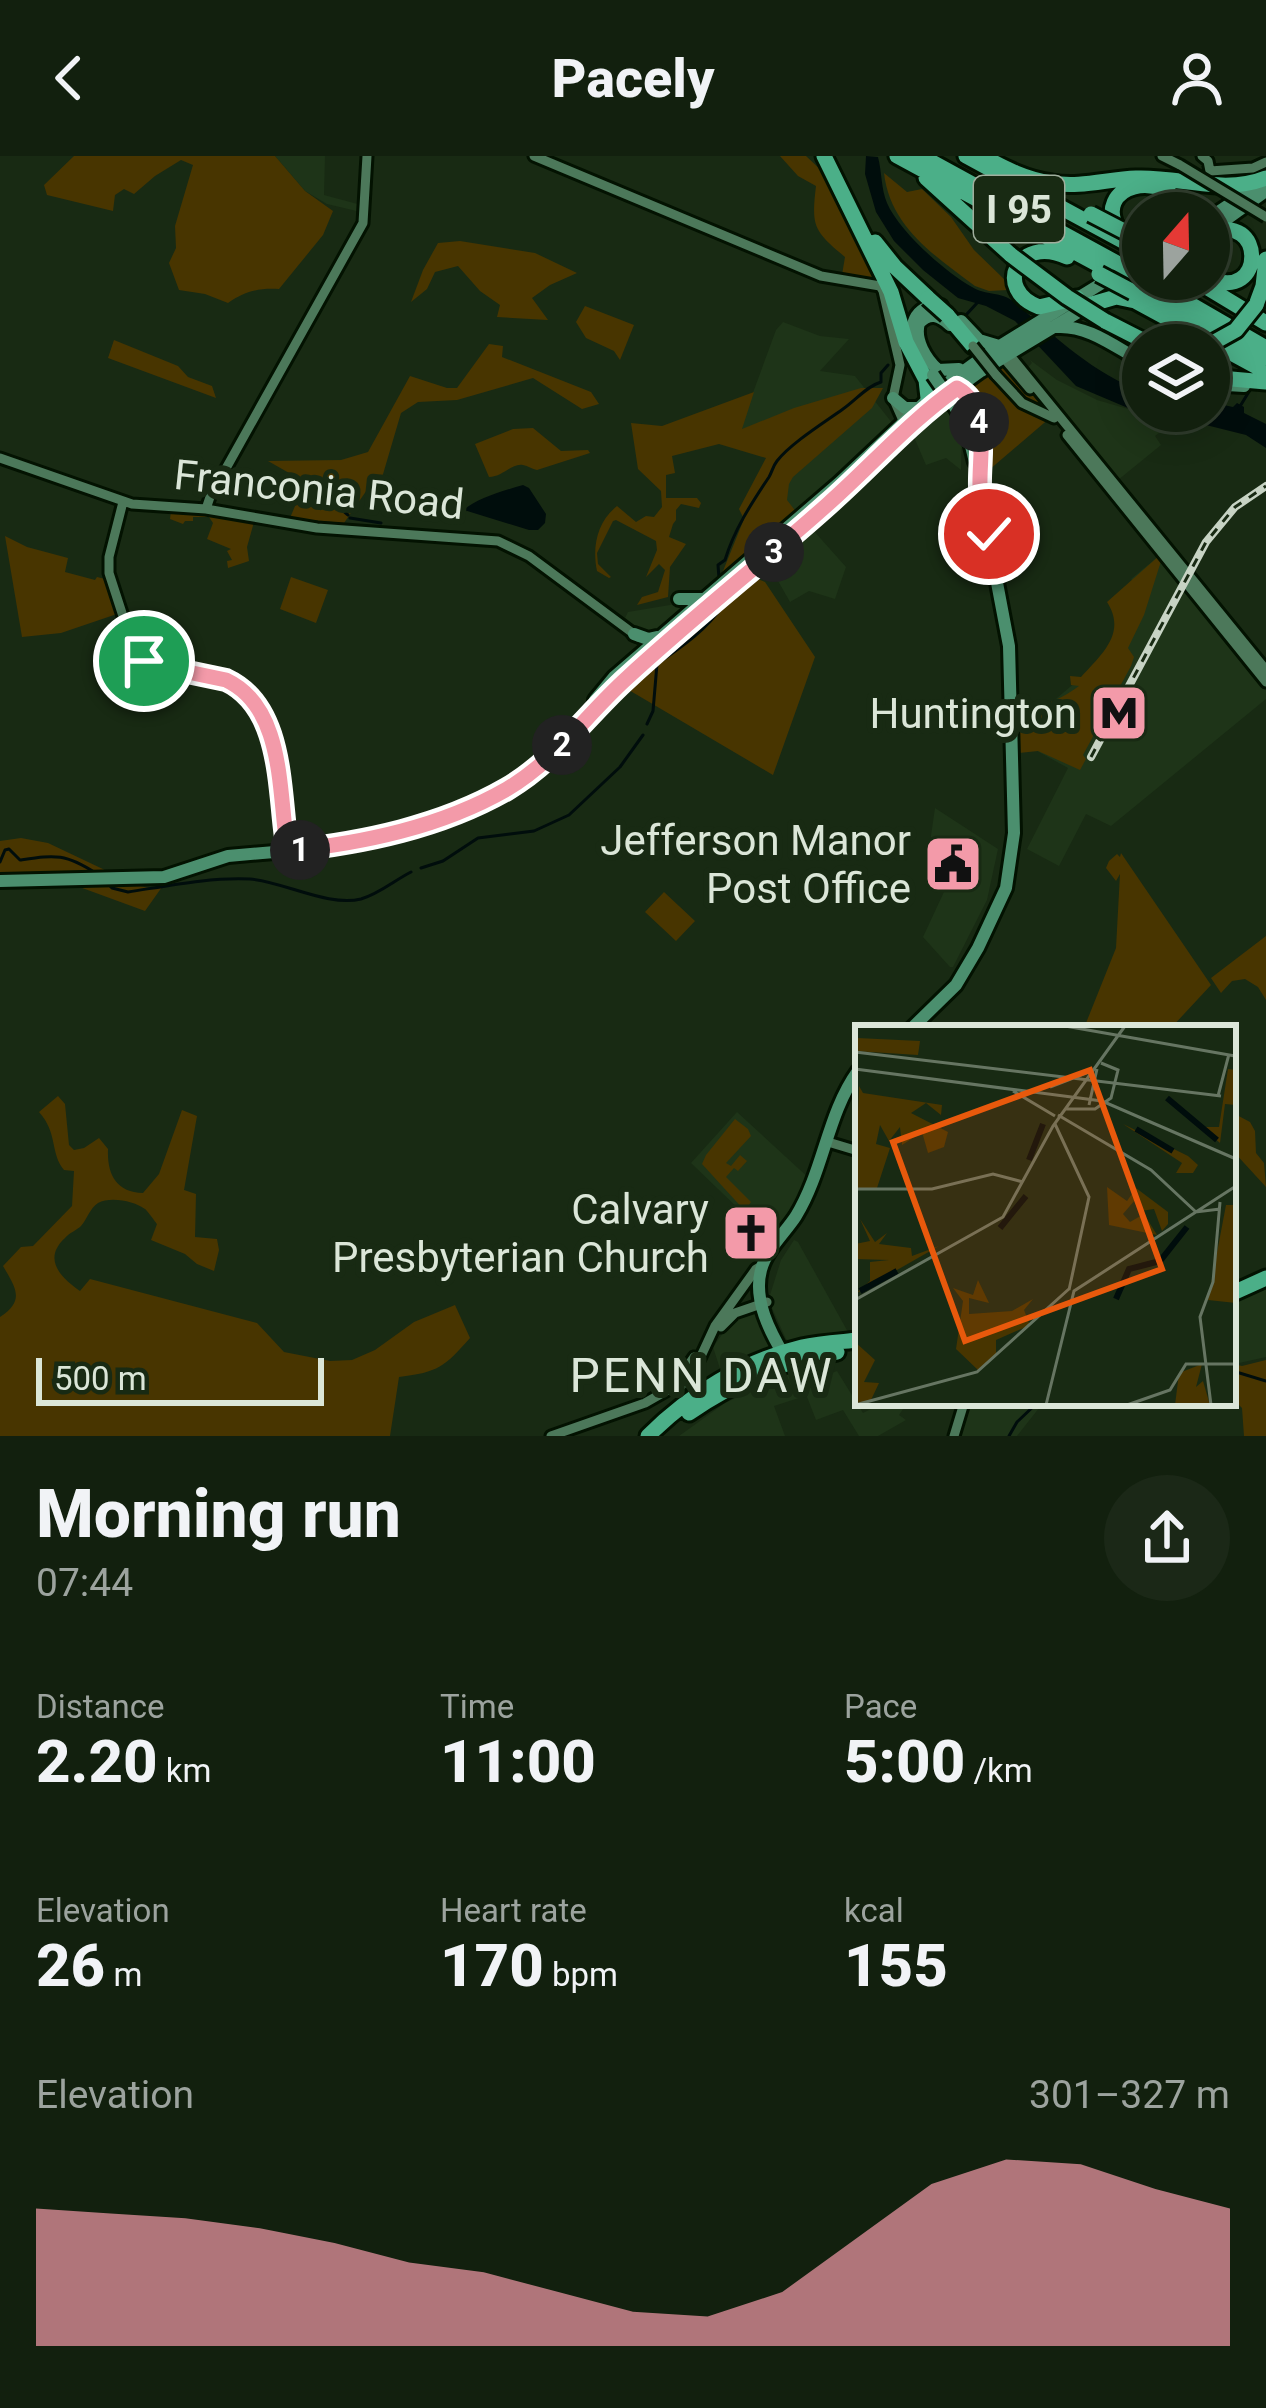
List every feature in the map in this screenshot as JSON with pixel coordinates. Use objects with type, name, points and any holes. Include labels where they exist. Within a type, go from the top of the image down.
[{"type":"highway","points":[[825,156],[891,292],[910,353],[926,380],[923,403]]},
{"type":"highway","points":[[825,156],[880,249],[973,346]]},
{"type":"highway","name":"I 95","points":[[939,156],[1122,260]]},
{"type":"highway","name":"I 95","points":[[966,156],[1122,259]]},
{"type":"highway","points":[[982,156],[1091,214],[1122,251]]},
{"type":"highway","points":[[910,158],[1011,255],[1066,297],[1122,329]]},
{"type":"highway","name":"I 95","points":[[910,158],[1122,262]]},
{"type":"highway","points":[[1007,169],[1069,185],[1145,178],[1248,184],[1266,177]]},
{"type":"highway","points":[[1124,192],[1138,186],[1167,192]]},
{"type":"highway","points":[[1122,193],[1113,207],[1113,222],[1122,237]]},
{"type":"highway","points":[[1230,229],[1240,229],[1253,239],[1259,252],[1255,271],[1244,281],[1230,284]]},
{"type":"highway","points":[[862,230],[893,281],[919,355]]},
{"type":"highway","points":[[1122,266],[1046,250],[1031,253],[1019,264],[1015,281],[1018,291],[1039,307],[1116,297],[1135,301],[1266,367]]},
{"type":"highway","points":[[1230,333],[1256,304],[1266,259]]},
{"type":"highway","name":"I 95","points":[[1178,300],[1266,367]]},
{"type":"highway","name":"I 95","points":[[1188,300],[1266,348]]},
{"type":"highway","name":"I 95","points":[[1196,300],[1266,337]]},
{"type":"highway","points":[[1228,300],[1266,323]]},
{"type":"highway","points":[[1106,321],[1122,336]]},
{"type":"highway","points":[[1230,381],[1266,383]]},
{"type":"highway","points":[[1236,1288],[1266,1268]]},
{"type":"highway","points":[[1236,1288],[1266,1278]]},
{"type":"highway","points":[[1236,1288],[1266,1289]]},
{"type":"highway","points":[[661,1436],[716,1383],[786,1356],[855,1341]]},
{"type":"highway","points":[[648,1436],[689,1407],[786,1356],[855,1349]]},
{"type":"main road","points":[[206,509],[363,223],[367,156]]},
{"type":"main road","points":[[534,156],[814,274],[881,287],[900,365],[893,398],[905,426]]},
{"type":"main road","points":[[1162,156],[1266,214]]},
{"type":"main road","points":[[1203,156],[1239,170]]},
{"type":"main road","points":[[1203,156],[1210,171],[1253,169],[1266,162]]},
{"type":"main road","points":[[1230,203],[1266,177]]},
{"type":"main road","points":[[1230,218],[1266,191]]},
{"type":"main road","points":[[893,398],[905,408],[923,403],[1122,278]]},
{"type":"main road","points":[[975,462],[966,426],[912,338],[916,315],[930,306],[952,310],[980,340],[1012,351],[1266,670]]},
{"type":"main road","points":[[1012,351],[966,368],[938,370],[919,342],[918,326],[926,317],[940,316],[973,346],[995,375],[1022,403],[1054,418]]},
{"type":"main road","points":[[1048,324],[1079,328],[1122,345]]},
{"type":"main road","points":[[1012,351],[1054,418],[1266,682]]},
{"type":"main road","points":[[0,881],[156,878],[228,856],[330,846],[450,816],[525,778],[688,614],[688,602],[679,599],[705,598],[966,368]]},
{"type":"main road","points":[[906,1025],[952,980],[999,896],[1005,853],[1008,780],[1002,622],[975,502],[974,417],[952,385]]},
{"type":"main road","points":[[915,1025],[960,980],[999,896],[1013,846],[1009,646],[980,494],[981,429],[964,390],[952,385]]},
{"type":"main road","points":[[646,652],[818,513],[923,403]]},
{"type":"main road","name":"Franconia Road","points":[[0,458],[123,502],[206,509],[316,528],[497,541],[532,558],[632,635]]},
{"type":"main road","points":[[123,502],[108,569],[133,646],[148,663],[234,683],[258,707],[272,735],[288,851]]},
{"type":"main road","points":[[632,635],[653,639],[674,626]]},
{"type":"main road","points":[[632,635],[638,649],[646,652]]},
{"type":"main road","points":[[551,1436],[645,1403],[681,1386],[689,1377],[723,1313],[802,1206],[831,1143],[841,1099],[855,1076]]},
{"type":"main road","points":[[764,1303],[771,1265],[811,1202],[855,1089]]},
{"type":"main road","points":[[831,1143],[855,1150]]},
{"type":"main road","points":[[761,1266],[764,1303],[786,1356]]},
{"type":"main road","points":[[712,1335],[735,1313],[764,1303]]},
{"type":"main road","points":[[674,1387],[689,1407]]},
{"type":"main road","points":[[954,1436],[963,1406]]},
{"type":"shaded area","points":[[74,156],[275,156],[305,191],[333,211],[323,235],[279,289],[252,291],[228,303],[179,290],[169,263],[193,165],[181,160],[134,194],[124,189],[115,195],[113,211],[47,195],[44,185]]},
{"type":"shaded area","points":[[275,156],[325,156],[324,195],[365,206],[365,213],[327,204],[305,191]]},
{"type":"shaded area","points":[[780,156],[806,156],[824,173],[870,263],[873,281],[842,275],[845,257],[817,227],[816,186],[798,176]]},
{"type":"shaded area","points":[[866,156],[878,157],[887,203],[924,250],[972,287],[1009,299],[1091,364],[1122,382],[1122,405],[1076,386],[1015,321],[958,298],[923,270],[894,241],[876,212],[865,174]]},
{"type":"shaded area","points":[[884,173],[907,192],[922,189],[1005,280],[1008,290],[975,286],[930,251],[895,209]]},
{"type":"shaded area","points":[[460,241],[535,253],[577,273],[532,298],[548,320],[497,317],[500,305],[458,266],[435,272],[427,289],[411,302],[438,243]]},
{"type":"shaded area","points":[[585,306],[634,325],[620,360],[614,351],[586,338],[576,322]]},
{"type":"shaded area","points":[[783,322],[820,336],[849,339],[820,371],[855,376],[893,424],[796,512],[785,500],[789,462],[733,447]]},
{"type":"shaded area","points":[[114,340],[178,366],[188,377],[212,386],[216,398],[108,358]]},
{"type":"shaded area","points":[[489,344],[503,346],[502,357],[591,392],[599,404],[582,409],[533,378],[457,400],[418,402],[401,413],[381,481],[369,487],[344,523],[290,518],[305,482],[268,461],[341,460],[368,452],[410,376],[457,388]]},
{"type":"shaded area","points":[[1030,360],[1097,400],[1122,407],[1122,432],[1160,432],[1155,436],[1161,445],[1118,480],[1027,368]]},
{"type":"shaded area","points":[[1000,365],[1008,365],[1044,409],[1008,394],[1051,417],[989,470],[971,387]]},
{"type":"shaded area","points":[[861,388],[883,388],[872,408],[793,477],[787,500],[797,513],[728,574],[721,576],[744,519],[739,509],[766,458],[719,444],[672,456],[675,473],[666,475],[666,498],[697,498],[701,503],[699,508],[681,504],[676,510],[669,537],[686,544],[670,567],[668,597],[637,605],[642,597],[658,592],[665,570],[659,564],[646,577],[656,541],[616,520],[597,553],[598,564],[611,577],[597,571],[595,553],[598,536],[610,512],[617,506],[636,522],[654,517],[662,507],[661,491],[638,469],[631,423],[662,426],[754,392],[742,429]]},
{"type":"shaded area","points":[[1237,403],[1244,413],[1266,424],[1266,448],[1230,431],[1230,406]]},
{"type":"shaded area","points":[[943,408],[962,425],[961,470],[946,458],[926,465],[914,437]]},
{"type":"shaded area","points":[[533,428],[561,451],[590,453],[537,470],[519,465],[489,477],[475,444],[513,429]]},
{"type":"shaded area","points":[[523,485],[546,514],[538,530],[464,510],[483,499]]},
{"type":"shaded area","points":[[171,511],[254,522],[247,547],[249,561],[228,568],[227,561],[232,560],[227,551],[231,549],[207,539],[213,523],[209,517],[193,517],[183,524],[170,519]]},
{"type":"shaded area","points":[[819,519],[813,530],[846,567],[835,599],[809,591],[790,602],[770,560]]},
{"type":"shaded area","points":[[5,536],[68,558],[65,572],[105,579],[117,614],[61,633],[22,637]]},
{"type":"shaded area","points":[[1160,555],[1254,679],[1266,688],[1266,699],[1111,826],[1086,814],[1059,866],[1027,849],[1068,768],[1030,747],[1043,710],[1132,634],[1143,593],[1131,579]]},
{"type":"shaded area","points":[[1160,555],[1144,615],[1128,648],[1134,657],[1131,666],[1083,755],[1086,759],[1080,770],[1038,751],[1019,753],[1016,729],[1025,709],[1054,701],[1079,686],[1071,685],[1070,676],[1081,677],[1113,633],[1107,602]]},
{"type":"shaded area","points":[[291,577],[328,590],[316,623],[280,609]]},
{"type":"shaded area","points":[[755,578],[765,582],[815,657],[773,775],[622,686],[712,613],[716,615]]},
{"type":"shaded area","points":[[682,603],[684,611],[657,633],[642,633],[625,618],[628,612]]},
{"type":"shaded area","points":[[935,808],[998,849],[987,900],[953,967],[923,937],[950,879],[927,863]]},
{"type":"shaded area","points":[[21,838],[48,843],[107,871],[0,876],[0,841]]},
{"type":"shaded area","points":[[1121,853],[1211,985],[1174,1025],[1085,1025],[1116,948],[1120,874],[1116,881],[1106,868],[1117,854],[1120,857]]},
{"type":"shaded area","points":[[74,885],[162,887],[145,911]]},
{"type":"shaded area","points":[[664,892],[695,921],[676,941],[645,912]]},
{"type":"shaded area","points":[[1266,936],[1266,1000],[1245,979],[1232,981],[1221,993],[1211,978]]},
{"type":"shaded area","points":[[58,1096],[65,1104],[69,1145],[74,1150],[84,1148],[99,1138],[108,1149],[115,1180],[134,1192],[143,1193],[159,1174],[182,1110],[197,1116],[184,1190],[196,1194],[195,1237],[217,1239],[219,1250],[214,1271],[151,1240],[157,1224],[141,1206],[103,1201],[55,1253],[57,1268],[80,1291],[90,1279],[257,1323],[284,1352],[330,1361],[352,1360],[375,1350],[414,1322],[455,1305],[470,1338],[440,1366],[399,1377],[390,1436],[0,1436],[0,1317],[16,1299],[3,1266],[21,1247],[33,1246],[72,1206],[74,1171],[64,1170],[39,1112]]},
{"type":"shaded area","points":[[737,1112],[811,1180],[773,1242],[691,1163]]},
{"type":"shaded area","points":[[1236,1115],[1255,1131],[1266,1187],[1236,1154]]},
{"type":"shaded area","points":[[735,1119],[751,1136],[726,1163],[731,1166],[740,1155],[747,1161],[726,1177],[751,1202],[745,1211],[702,1164]]},
{"type":"shaded area","points":[[794,1240],[848,1332],[792,1342],[786,1339],[770,1295],[781,1260]]},
{"type":"shaded area","points":[[1266,1289],[1266,1357],[1236,1362],[1236,1301]]},
{"type":"shaded area","points":[[749,1311],[760,1313],[773,1349],[721,1372],[713,1347],[734,1318]]},
{"type":"shaded area","points":[[1266,1360],[1266,1436],[1244,1436],[1242,1408],[1236,1402],[1236,1365]]},
{"type":"shaded area","points":[[786,1367],[799,1398],[774,1406],[785,1436],[679,1436],[725,1403],[765,1384],[762,1373]]},
{"type":"shaded area","points":[[837,1371],[863,1413],[877,1406],[902,1406],[899,1415],[906,1420],[878,1436],[859,1436],[843,1410],[816,1420],[802,1384]]},
{"type":"shaded area","points":[[969,1406],[1041,1406],[1017,1436],[958,1436]]},
{"type":"waterway","points":[[966,315],[977,303]]},
{"type":"waterway","points":[[719,578],[718,565],[725,560],[777,461],[881,382],[888,365]]},
{"type":"waterway","points":[[1239,408],[1253,385]]},
{"type":"waterway","points":[[331,505],[348,515]]},
{"type":"waterway","points":[[426,515],[465,510]]},
{"type":"waterway","points":[[350,518],[381,523]]},
{"type":"waterway","points":[[647,724],[653,711],[657,664],[701,630],[723,605]]},
{"type":"waterway","points":[[421,868],[443,861],[478,838],[534,831],[569,815],[620,767],[643,735]]},
{"type":"waterway","points":[[0,862],[9,849],[20,860],[60,857],[97,874]]},
{"type":"waterway","points":[[106,882],[128,892],[250,879],[348,901],[374,894],[411,872]]},
{"type":"waterway","points":[[1236,1372],[1266,1381]]},
{"type":"waterway","points":[[1009,1436],[1034,1406]]},
{"type":"railway","points":[[1091,757],[1206,542],[1235,507],[1266,486]]},
{"type":"place","name":"Huntington","points":[[1119,713]]},
{"type":"place","name":"Jefferson Manor Post Office","points":[[953,864]]},
{"type":"place","name":"Calvary Presbyterian Church","points":[[751,1233]]},
{"type":"district","name":"PENN DAW","points":[[702,1375]]},
{"type":"route","points":[[144,661],[226,680],[252,700],[272,735],[288,851],[321,848],[450,816],[525,778],[627,678],[957,388],[968,395],[978,416],[980,494],[989,534]]}]
